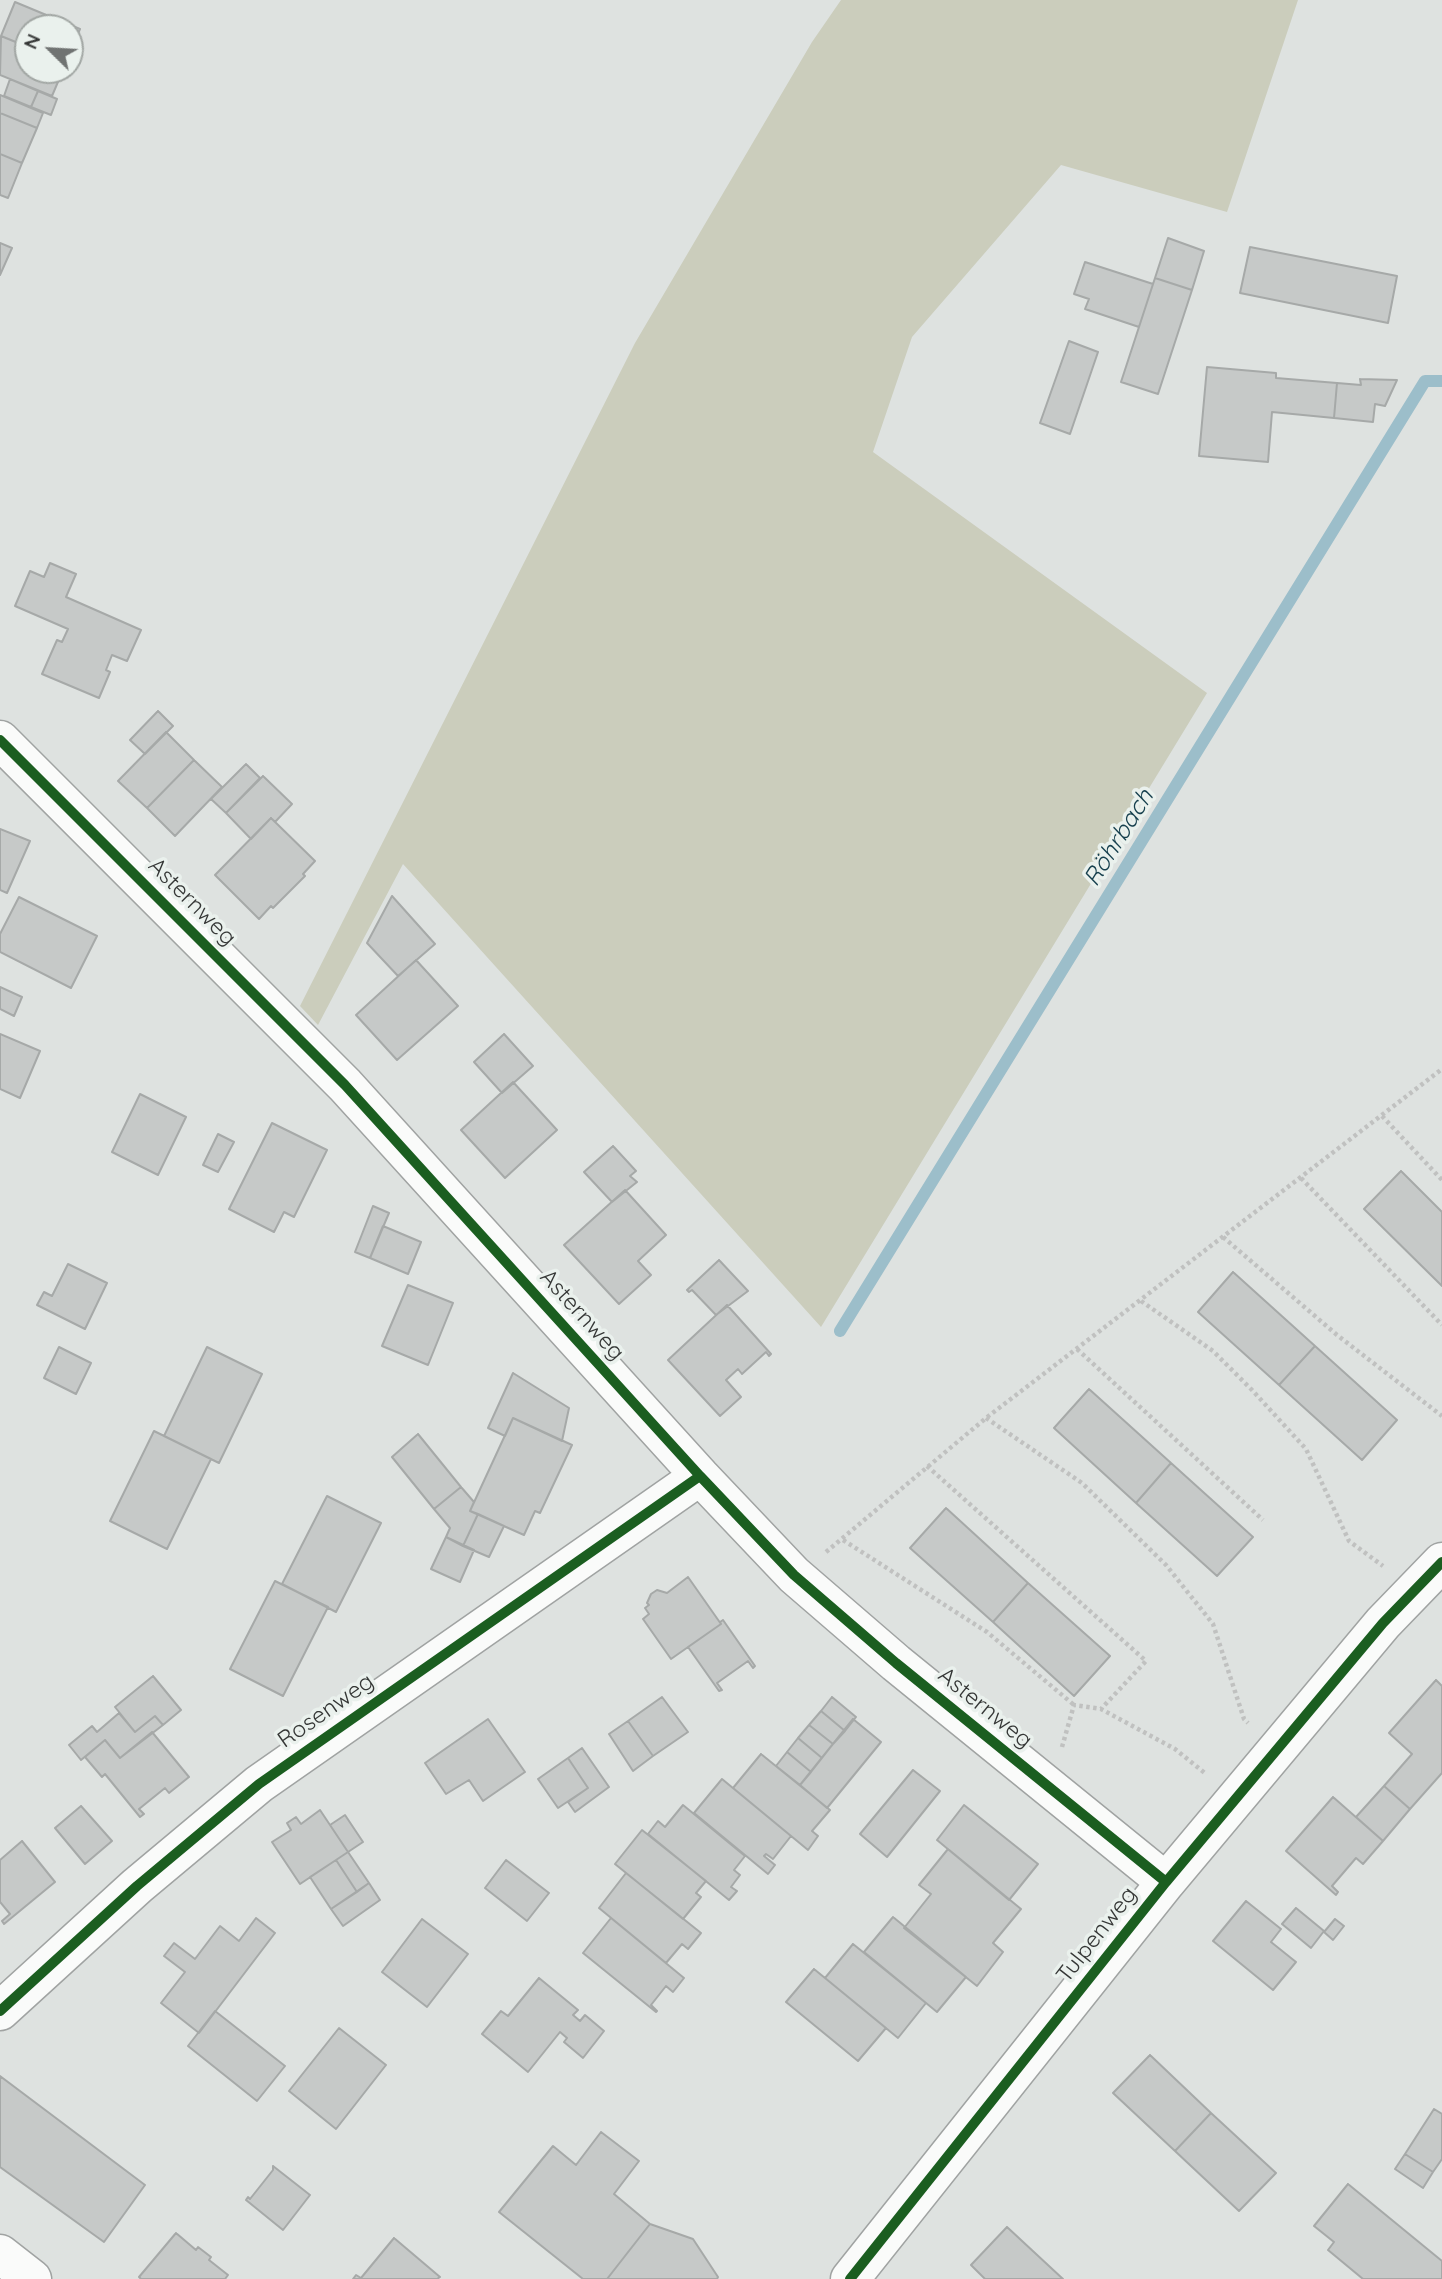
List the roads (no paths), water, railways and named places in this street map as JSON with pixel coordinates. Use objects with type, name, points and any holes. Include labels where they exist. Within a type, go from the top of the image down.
[{"type":"street","name":"Asternweg","points":[[0,740],[345,1085],[700,1476],[794,1575],[896,1663],[1166,1882]]},
{"type":"street","name":"Rosenweg","points":[[0,2011],[137,1886],[259,1784],[700,1476]]},
{"type":"street","name":"Tulpenweg","points":[[850,2279],[1166,1882],[1383,1623],[1442,1562]]},
{"type":"street","points":[[0,2254],[32,2279]]},
{"type":"waterway","name":"Röhrbach","points":[[840,1331],[1425,381],[1442,381]]}]
